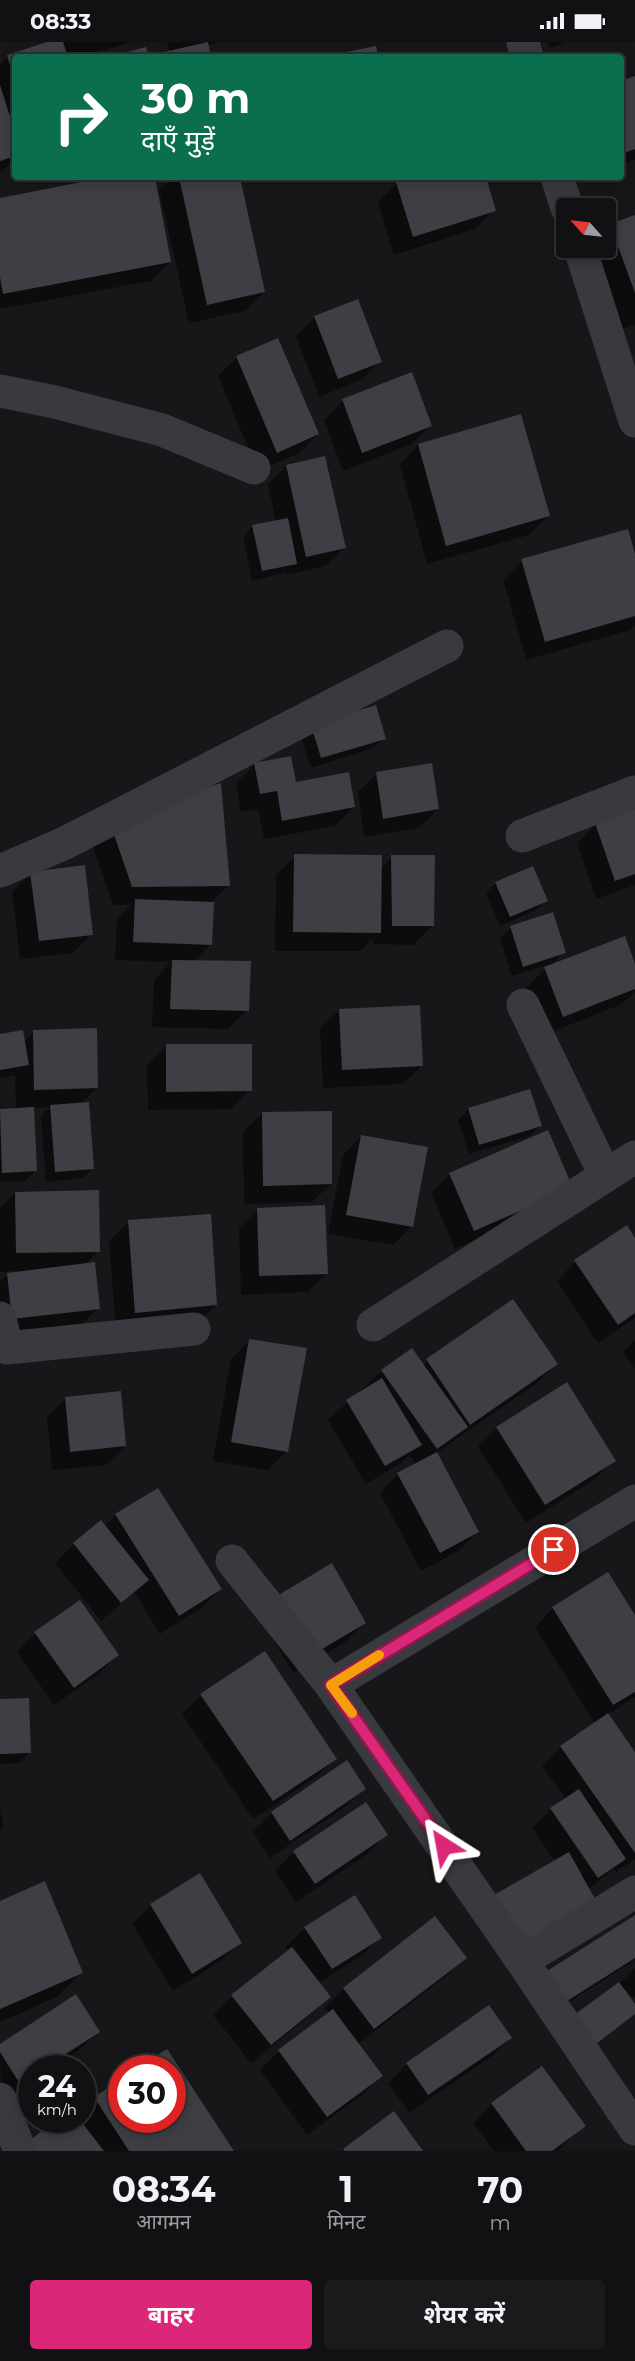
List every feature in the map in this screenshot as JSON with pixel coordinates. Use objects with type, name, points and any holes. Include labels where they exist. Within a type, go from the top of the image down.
[{"type":"street","points":[[558,180],[564,198]]},
{"type":"street","points":[[583,258],[635,421]]},
{"type":"street","points":[[0,391],[55,402],[162,430],[254,468]]},
{"type":"street","points":[[0,871],[65,843],[447,646]]},
{"type":"street","points":[[522,836],[635,792]]},
{"type":"street","points":[[523,1005],[604,1175]]},
{"type":"street","points":[[373,1325],[635,1157]]},
{"type":"street","points":[[2,1338],[194,1329]]},
{"type":"street","points":[[331,1685],[635,1501]]},
{"type":"street","points":[[232,1561],[331,1685],[635,2129]]},
{"type":"street","points":[[522,1961],[635,1892]]},
{"type":"street","points":[[0,2099],[20,2151]]},
{"type":"building","points":[[47,42],[63,42],[67,54],[12,54],[12,73],[7,55]]},
{"type":"building","points":[[208,42],[210,54],[155,54]]},
{"type":"building","points":[[376,46],[377,54],[337,54]]},
{"type":"building","points":[[146,47],[148,54],[120,54]]},
{"type":"building","points":[[635,76],[635,149],[624,153],[624,80]]},
{"type":"building","points":[[0,85],[12,123],[12,157],[0,161]]},
{"type":"building","points":[[92,180],[156,180],[171,262],[3,294],[0,277],[0,198]]},
{"type":"building","points":[[180,180],[241,180],[265,292],[207,305]]},
{"type":"building","points":[[402,180],[487,180],[496,211],[413,237],[396,182]]},
{"type":"building","points":[[635,215],[635,293],[616,241],[616,222]]},
{"type":"building","points":[[358,299],[382,362],[338,379],[314,316]]},
{"type":"building","points":[[278,338],[319,434],[277,453],[236,356]]},
{"type":"building","points":[[412,372],[432,426],[362,453],[342,399]]},
{"type":"building","points":[[521,414],[550,516],[446,546],[418,444]]},
{"type":"building","points":[[325,456],[346,548],[306,557],[286,465]]},
{"type":"building","points":[[288,518],[297,564],[262,571],[252,525]]},
{"type":"building","points":[[628,529],[635,554],[635,616],[545,642],[521,559]]},
{"type":"building","points":[[376,705],[386,739],[321,758],[311,725]]},
{"type":"building","points":[[291,756],[296,782],[349,772],[355,807],[282,821],[277,791],[260,794],[254,763]]},
{"type":"building","points":[[432,763],[439,809],[383,819],[376,772]]},
{"type":"building","points":[[221,783],[230,886],[132,887],[110,823],[178,796]]},
{"type":"building","points":[[635,809],[635,874],[615,881],[595,823]]},
{"type":"building","points":[[294,854],[382,855],[381,933],[293,932]]},
{"type":"building","points":[[391,855],[435,855],[434,926],[392,926]]},
{"type":"building","points":[[85,865],[93,935],[39,941],[30,872]]},
{"type":"building","points":[[533,866],[548,901],[510,917],[495,882]]},
{"type":"building","points":[[135,899],[214,902],[212,945],[133,942]]},
{"type":"building","points":[[553,912],[566,953],[523,967],[510,926]]},
{"type":"building","points":[[625,936],[635,964],[635,989],[563,1017],[544,967]]},
{"type":"building","points":[[172,960],[251,961],[249,1011],[170,1009]]},
{"type":"building","points":[[420,1005],[423,1066],[342,1070],[339,1009]]},
{"type":"building","points":[[97,1028],[98,1088],[34,1090],[33,1030]]},
{"type":"building","points":[[23,1030],[29,1065],[0,1070],[0,1034]]},
{"type":"building","points":[[166,1044],[252,1044],[252,1091],[166,1092]]},
{"type":"building","points":[[530,1089],[542,1126],[479,1145],[468,1108]]},
{"type":"building","points":[[89,1102],[94,1169],[55,1172],[50,1105]]},
{"type":"building","points":[[34,1107],[37,1171],[2,1173],[0,1109]]},
{"type":"building","points":[[332,1111],[332,1184],[263,1186],[262,1112]]},
{"type":"building","points":[[548,1130],[573,1188],[474,1231],[449,1173]]},
{"type":"building","points":[[361,1135],[428,1147],[413,1227],[346,1215]]},
{"type":"building","points":[[99,1190],[100,1252],[16,1253],[15,1192]]},
{"type":"building","points":[[325,1205],[328,1274],[259,1276],[257,1208]]},
{"type":"building","points":[[211,1214],[217,1305],[135,1313],[128,1220]]},
{"type":"building","points":[[627,1225],[635,1238],[635,1313],[618,1325],[574,1260]]},
{"type":"building","points":[[95,1262],[100,1309],[12,1319],[7,1273]]},
{"type":"building","points":[[513,1299],[558,1364],[470,1425],[426,1359]]},
{"type":"building","points":[[249,1339],[307,1348],[288,1452],[231,1442]]},
{"type":"building","points":[[412,1348],[468,1427],[437,1449],[381,1370]]},
{"type":"building","points":[[382,1378],[422,1445],[385,1466],[346,1400]]},
{"type":"building","points":[[567,1382],[616,1461],[545,1505],[496,1427]]},
{"type":"building","points":[[121,1391],[126,1446],[70,1452],[65,1397]]},
{"type":"building","points":[[437,1452],[479,1532],[440,1553],[397,1473]]},
{"type":"building","points":[[158,1488],[222,1589],[179,1616],[115,1514]]},
{"type":"building","points":[[101,1520],[149,1580],[121,1603],[73,1543]]},
{"type":"building","points":[[332,1563],[366,1623],[312,1655],[277,1596]]},
{"type":"building","points":[[608,1572],[635,1615],[635,1692],[613,1705],[552,1607]]},
{"type":"building","points":[[80,1600],[119,1655],[74,1688],[34,1632]]},
{"type":"building","points":[[265,1651],[337,1759],[273,1801],[200,1694]]},
{"type":"building","points":[[29,1698],[31,1753],[0,1754],[0,1699]]},
{"type":"building","points":[[608,1713],[635,1752],[635,1853],[560,1746]]},
{"type":"building","points":[[347,1760],[366,1789],[290,1841],[271,1812]]},
{"type":"building","points":[[579,1789],[626,1859],[598,1878],[550,1808]]},
{"type":"building","points":[[366,1802],[388,1835],[315,1884],[293,1851]]},
{"type":"building","points":[[569,1852],[595,1899],[522,1942],[494,1895]]},
{"type":"building","points":[[200,1873],[242,1943],[192,1974],[150,1904]]},
{"type":"building","points":[[45,1881],[83,1973],[0,2009],[0,1901]]},
{"type":"building","points":[[355,1895],[382,1938],[332,1969],[304,1927]]},
{"type":"building","points":[[635,1915],[635,1958],[564,2003],[544,1973]]},
{"type":"building","points":[[435,1916],[467,1958],[374,2029],[343,1988]]},
{"type":"building","points":[[292,1947],[331,1997],[271,2045],[231,1995]]},
{"type":"building","points":[[619,1982],[635,2004],[635,2014],[596,2044],[574,2015]]},
{"type":"building","points":[[76,1994],[100,2032],[64,2055],[18,2055],[18,2081],[0,2052],[0,2044]]},
{"type":"building","points":[[489,2005],[512,2038],[428,2095],[406,2063]]},
{"type":"building","points":[[333,2009],[383,2076],[327,2117],[278,2050]]},
{"type":"building","points":[[167,2049],[171,2055],[158,2055]]},
{"type":"building","points":[[542,2066],[586,2126],[552,2151],[526,2151],[491,2103]]},
{"type":"building","points":[[186,2078],[234,2151],[129,2151],[117,2133],[186,2133]]},
{"type":"building","points":[[108,2088],[108,2119],[96,2100],[96,2096]]},
{"type":"building","points":[[394,2111],[423,2151],[345,2151],[343,2149]]},
{"type":"building","points":[[39,2133],[90,2133],[104,2151],[28,2151],[24,2145]]},
{"type":"slow traffic","points":[[352,1713],[331,1685],[379,1655]]},
{"type":"route","points":[[444,1846],[331,1685],[554,1550]]}]
